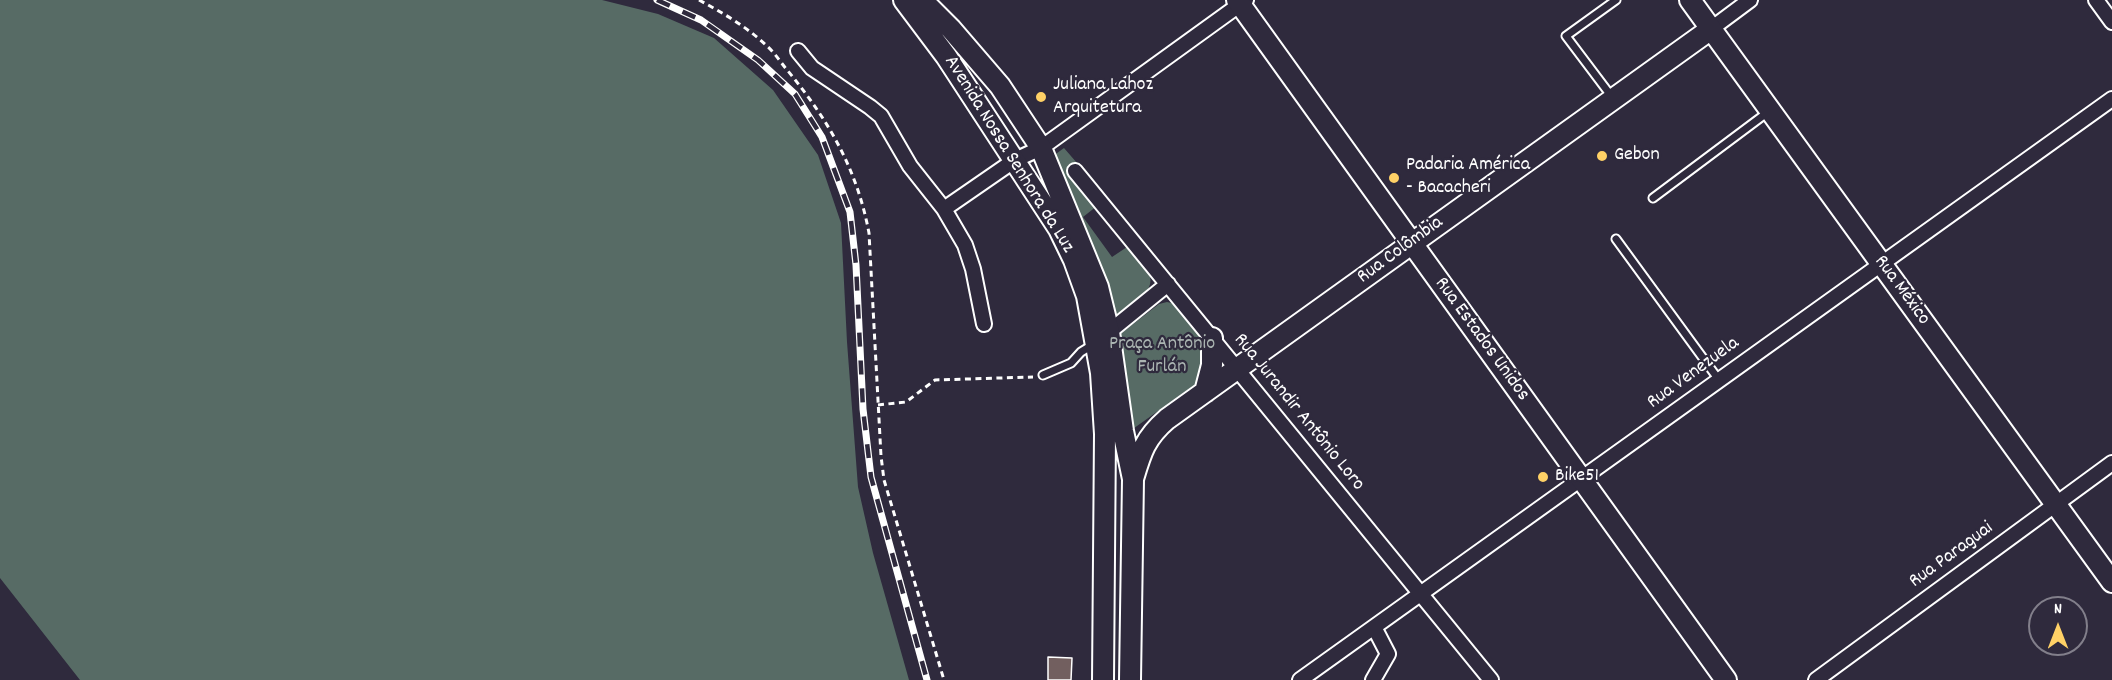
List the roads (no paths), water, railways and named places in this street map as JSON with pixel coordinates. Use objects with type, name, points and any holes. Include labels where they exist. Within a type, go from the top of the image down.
[{"type":"main road","name":"Avenida Nossa Senhora da Luz","points":[[904,0],[946,56],[1059,229],[1071,252],[1103,337],[1133,479],[1130,680]]},
{"type":"main road","name":"Avenida Nossa Senhora da Luz","points":[[922,0],[951,29],[1000,86],[1041,148],[1092,269],[1104,307],[1103,680]]},
{"type":"main road","name":"Rua México","points":[[1690,0],[2112,582]]},
{"type":"main road","name":"Rua Estados Unidos","points":[[1241,2],[1726,680]]},
{"type":"main road","name":"Rua Colômbia","points":[[1133,479],[1140,452],[1147,438],[1167,419],[1711,29]]},
{"type":"main road","points":[[1205,392],[1212,365],[1212,338]]},
{"type":"street","name":"Rua Colômbia","points":[[1711,29],[1750,0]]},
{"type":"street","points":[[2096,0],[2112,22]]},
{"type":"street","points":[[944,209],[1015,159],[1041,148],[1241,2]]},
{"type":"street","points":[[798,51],[812,69],[880,116],[910,166],[944,209],[965,245],[973,269],[984,324]]},
{"type":"street","name":"Rua Venezuela","points":[[1300,680],[2112,99]]},
{"type":"street","name":"Rua Jurandir Antônio Loro","points":[[1075,171],[1491,680]]},
{"type":"street","points":[[1103,337],[1168,284]]},
{"type":"street","name":"Rua Paraguai","points":[[1816,680],[2112,463]]},
{"type":"street","points":[[1373,680],[1388,654],[1374,627]]},
{"type":"lane","points":[[1613,99],[1566,36],[1616,0]]},
{"type":"lane","points":[[1653,198],[1770,110]]},
{"type":"lane","points":[[1616,239],[1719,381]]},
{"type":"lane","points":[[1043,375],[1071,363],[1081,352],[1103,337]]},
{"type":"railway","points":[[657,0],[701,20],[758,60],[795,94],[822,137],[850,212],[856,265],[863,409],[871,477],[927,680]]},
{"type":"place","name":"Juliana Lahoz Arquitetura","points":[[1041,97]]},
{"type":"place","name":"Gebon","points":[[1602,156]]},
{"type":"place","name":"Padaria América - Bacacheri","points":[[1394,178]]},
{"type":"place","name":"Bike51","points":[[1543,477]]},
{"type":"park label","name":"Praça Antônio Furlán","points":[[1162,356]]}]
